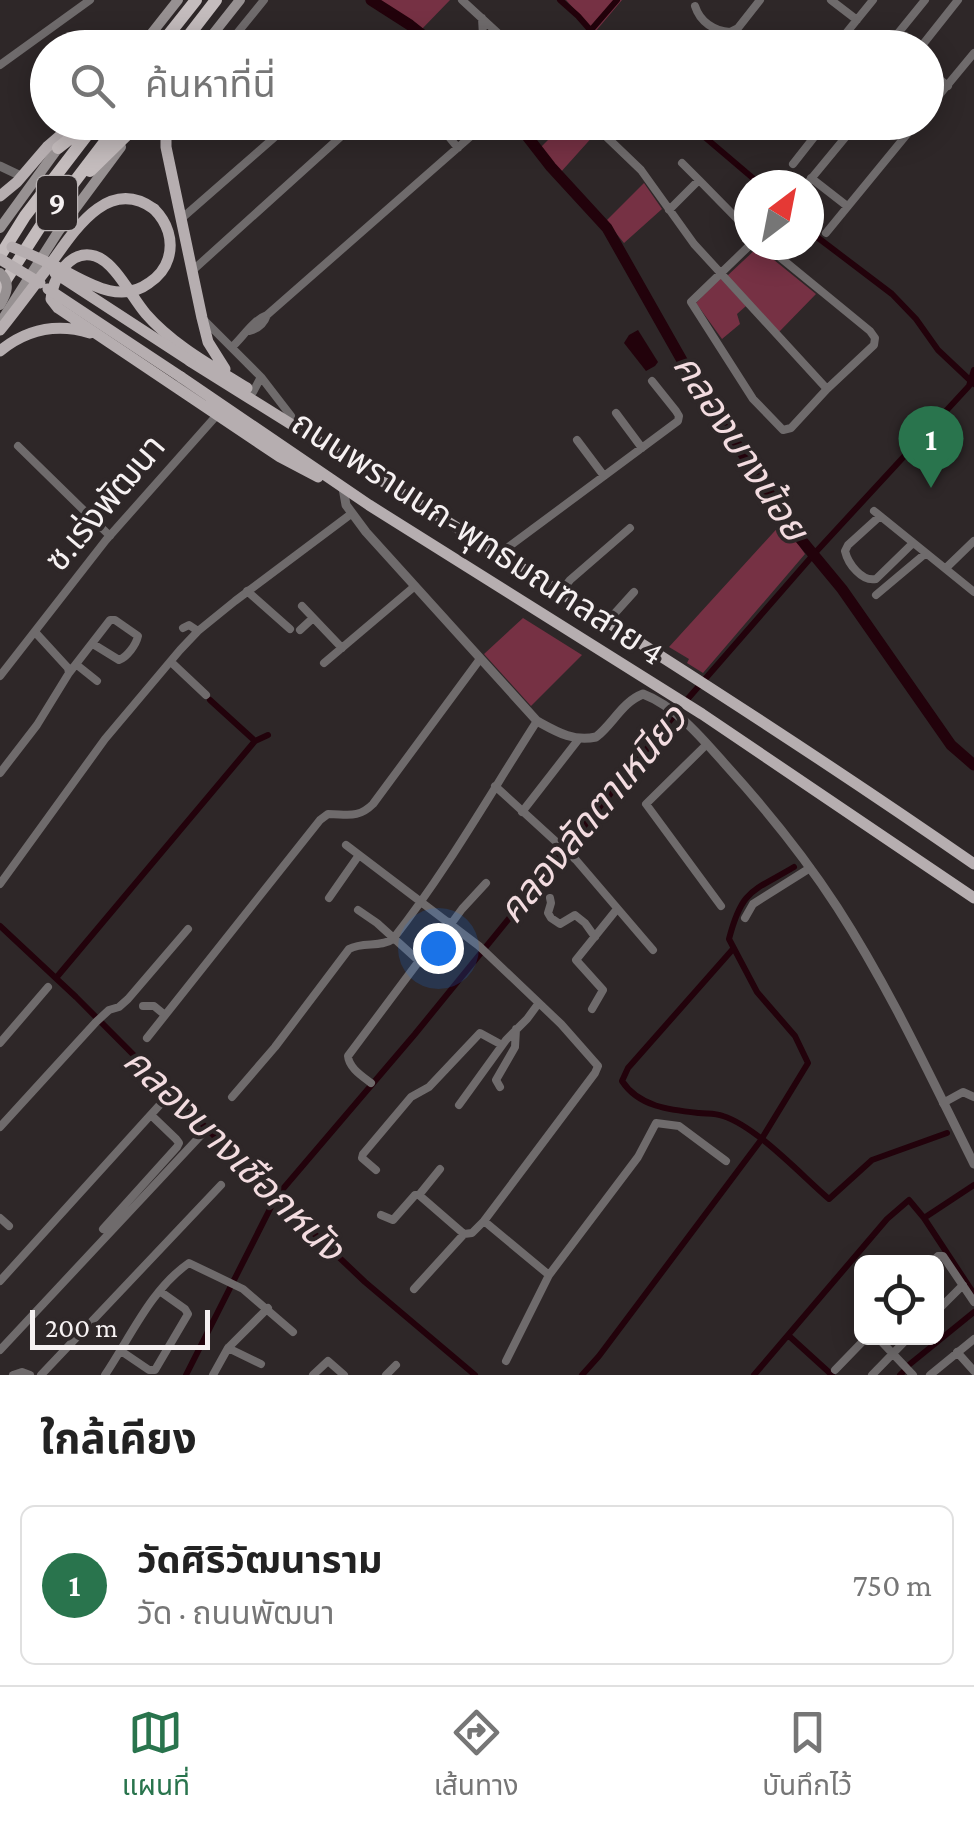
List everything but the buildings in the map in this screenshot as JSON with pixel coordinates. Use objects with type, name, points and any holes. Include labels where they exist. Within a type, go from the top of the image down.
[{"type":"highway","points":[[172,30],[196,0]]},
{"type":"highway","points":[[193,30],[216,0]]},
{"type":"highway","points":[[58,148],[69,140]]},
{"type":"highway","name":"9","points":[[1,264],[25,216],[81,140]]},
{"type":"highway","name":"9","points":[[0,289],[40,227],[106,140]]},
{"type":"highway","points":[[70,185],[83,178],[122,140]]},
{"type":"main road","points":[[154,30],[178,0]]},
{"type":"main road","points":[[216,30],[240,0]]},
{"type":"main road","points":[[0,196],[56,140]]},
{"type":"main road","points":[[0,228],[64,140]]},
{"type":"main road","points":[[0,326],[58,232],[126,140]]},
{"type":"main road","points":[[166,140],[208,342],[229,374],[239,382]]},
{"type":"main road","points":[[0,326],[73,233],[107,203],[138,200],[154,208],[169,235],[168,260],[152,281],[134,291],[118,292],[100,288],[6,244]]},
{"type":"main road","name":"ถนนพรานนก-พุทธมณฑลสาย 4","points":[[6,244],[719,692],[974,860]]},
{"type":"main road","points":[[337,484],[294,465],[58,308],[51,299],[52,289],[64,266],[78,256],[92,255],[104,260],[158,327],[370,468],[415,503]]},
{"type":"main road","points":[[0,305],[8,285],[1,264]]},
{"type":"main road","name":"ถนนพรานนก-พุทธมณฑลสาย 4","points":[[1,264],[40,283],[369,505],[702,714],[974,898]]},
{"type":"main road","points":[[0,350],[26,334],[52,328],[76,329],[108,341]]},
{"type":"main road","points":[[893,843],[974,907]]},
{"type":"street","points":[[48,30],[90,0]]},
{"type":"street","points":[[239,30],[264,0]]},
{"type":"street","points":[[462,0],[495,30]]},
{"type":"street","points":[[734,30],[760,0]]},
{"type":"street","points":[[831,0],[856,20]]},
{"type":"street","points":[[848,30],[873,0]]},
{"type":"street","points":[[901,30],[925,0]]},
{"type":"street","points":[[934,30],[958,0]]},
{"type":"street","points":[[695,6],[700,16],[719,30]]},
{"type":"street","points":[[482,18],[483,30]]},
{"type":"street","points":[[223,21],[234,30]]},
{"type":"street","points":[[0,65],[30,43]]},
{"type":"street","points":[[944,91],[974,54]]},
{"type":"street","points":[[944,83],[948,86]]},
{"type":"street","points":[[181,220],[272,140]]},
{"type":"street","points":[[192,270],[338,140]]},
{"type":"street","points":[[451,140],[458,148]]},
{"type":"street","points":[[232,347],[467,140]]},
{"type":"street","points":[[610,140],[641,170],[720,274],[827,389]]},
{"type":"street","points":[[793,164],[812,140]]},
{"type":"street","points":[[818,170],[843,140]]},
{"type":"street","points":[[826,233],[902,140]]},
{"type":"street","points":[[682,164],[734,215]]},
{"type":"street","points":[[0,166],[21,176]]},
{"type":"street","points":[[669,210],[700,180]]},
{"type":"street","points":[[824,192],[847,206]]},
{"type":"street","points":[[734,260],[691,302],[753,399],[784,430],[874,344],[874,335],[783,260]]},
{"type":"street","points":[[202,318],[262,377],[291,416]]},
{"type":"street","points":[[253,392],[262,377]]},
{"type":"street","points":[[499,554],[678,420],[679,416],[652,381]]},
{"type":"street","points":[[616,413],[642,448]]},
{"type":"street","name":"ซ.เร่งพัฒนา","points":[[0,676],[110,536],[217,415]]},
{"type":"street","points":[[577,440],[604,476]]},
{"type":"street","points":[[18,446],[110,536]]},
{"type":"street","points":[[337,484],[354,518],[537,721],[578,740],[596,738],[642,694],[680,719],[707,744],[772,818],[856,937],[974,1164]]},
{"type":"street","points":[[0,884],[105,739],[198,631],[369,505]]},
{"type":"street","points":[[913,543],[871,580],[849,562],[845,551],[877,514],[974,592]]},
{"type":"street","points":[[560,593],[630,528]]},
{"type":"street","points":[[946,568],[974,542]]},
{"type":"street","points":[[876,595],[926,553]]},
{"type":"street","points":[[324,663],[416,586]]},
{"type":"street","points":[[248,592],[295,629],[314,618]]},
{"type":"street","points":[[607,622],[634,592]]},
{"type":"street","points":[[302,606],[342,648]]},
{"type":"street","points":[[0,774],[69,673],[112,619],[138,638],[119,660],[93,644]]},
{"type":"street","points":[[183,628],[189,625],[198,631]]},
{"type":"street","points":[[34,632],[69,673]]},
{"type":"street","points":[[146,1038],[320,820],[328,814],[364,813],[373,804],[480,659]]},
{"type":"street","points":[[170,662],[206,695]]},
{"type":"street","points":[[77,665],[97,681]]},
{"type":"street","points":[[232,1097],[276,1047],[349,950],[358,944],[388,943],[393,939],[422,902],[537,721]]},
{"type":"street","points":[[522,812],[578,740]]},
{"type":"street","points":[[707,744],[646,804],[721,906]]},
{"type":"street","points":[[495,786],[568,852],[653,950]]},
{"type":"street","points":[[346,845],[490,956],[594,1058],[597,1069],[484,1221],[472,1233],[464,1234],[414,1289]]},
{"type":"street","points":[[329,898],[359,855]]},
{"type":"street","points":[[745,918],[752,904],[810,868]]},
{"type":"street","points":[[371,1083],[348,1061],[348,1056],[419,961],[486,883]]},
{"type":"street","points":[[550,898],[551,918],[560,924],[572,915],[578,916],[595,937]]},
{"type":"street","points":[[592,1009],[603,990],[576,960],[617,909]]},
{"type":"street","points":[[358,910],[419,961]]},
{"type":"street","points":[[0,1126],[104,1015],[128,998],[188,929]]},
{"type":"street","points":[[0,1043],[48,987]]},
{"type":"street","points":[[460,1105],[502,1045],[538,1004]]},
{"type":"street","points":[[142,1006],[154,1006],[165,1016]]},
{"type":"street","points":[[500,1087],[496,1080],[515,1047],[516,1029]]},
{"type":"street","points":[[376,1170],[362,1158],[410,1097],[430,1087],[480,1033],[502,1045]]},
{"type":"street","points":[[943,1103],[963,1092],[974,1097]]},
{"type":"street","points":[[0,1281],[166,1098]]},
{"type":"street","points":[[104,1229],[177,1147],[179,1142],[151,1115]]},
{"type":"street","points":[[506,1361],[549,1276],[638,1157],[656,1123],[679,1126],[726,1161]]},
{"type":"street","points":[[0,1350],[204,1132]]},
{"type":"street","points":[[381,1215],[393,1220],[440,1169]]},
{"type":"street","points":[[41,1375],[220,1185]]},
{"type":"street","points":[[418,1195],[464,1234]]},
{"type":"street","points":[[0,1218],[9,1226]]},
{"type":"street","points":[[484,1221],[549,1276]]},
{"type":"street","points":[[944,1258],[974,1302]]},
{"type":"street","points":[[105,1375],[135,1325],[190,1264],[243,1289],[293,1332]]},
{"type":"street","points":[[944,1304],[962,1285]]},
{"type":"street","points":[[121,1352],[155,1370],[188,1314],[161,1292]]},
{"type":"street","points":[[213,1375],[228,1348],[268,1308]]},
{"type":"street","points":[[930,1375],[974,1340]]},
{"type":"street","points":[[835,1370],[859,1345]]},
{"type":"street","points":[[885,1345],[913,1375]]},
{"type":"street","points":[[872,1375],[901,1345]]},
{"type":"street","points":[[228,1348],[261,1364]]},
{"type":"street","points":[[957,1352],[974,1371]]},
{"type":"street","points":[[313,1375],[328,1361],[344,1375]]},
{"type":"street","points":[[386,1375],[396,1365]]},
{"type":"street","points":[[13,1375],[30,1375]]},
{"type":"shaded area","points":[[375,0],[450,0],[421,30]]},
{"type":"shaded area","points":[[566,0],[622,0],[597,30]]},
{"type":"shaded area","points":[[548,140],[590,140],[560,173],[540,148]]},
{"type":"shaded area","points":[[644,183],[662,209],[624,243],[606,221]]},
{"type":"shaded area","points":[[744,260],[774,260],[816,294],[779,332],[727,276]]},
{"type":"shaded area","points":[[720,278],[746,306],[737,314],[740,324],[722,339],[696,303]]},
{"type":"shaded area","points":[[638,330],[658,362],[646,371],[624,343]]},
{"type":"shaded area","points":[[783,522],[805,554],[703,673],[669,647]]},
{"type":"shaded area","points":[[523,618],[582,655],[531,706],[484,654]]},
{"type":"waterway","name":"คลองบางน้อย","points":[[371,0],[416,30]]},
{"type":"waterway","points":[[560,0],[590,30]]},
{"type":"waterway","points":[[591,30],[617,0]]},
{"type":"waterway","name":"คลองบางน้อย","points":[[530,140],[607,228],[688,371],[794,531],[842,589],[951,745],[974,765]]},
{"type":"waterway","points":[[708,140],[743,170]]},
{"type":"waterway","points":[[824,242],[892,294],[938,350],[974,384]]},
{"type":"waterway","name":"คลองลัดตาเหนียว","points":[[685,702],[969,386],[974,370]]},
{"type":"waterway","points":[[210,700],[255,741]]},
{"type":"waterway","name":"คลองลัดตาเหนียว","points":[[186,1375],[276,1197],[415,1034],[677,712]]},
{"type":"waterway","points":[[56,978],[255,741],[268,735]]},
{"type":"waterway","points":[[582,1375],[761,1140],[808,1063],[795,1036],[757,992],[729,939],[744,901],[794,867]]},
{"type":"waterway","name":"คลองบางเชือกหนัง","points":[[0,926],[365,1282],[475,1375]]},
{"type":"waterway","points":[[733,949],[628,1068],[622,1081],[637,1097],[656,1106],[717,1114],[736,1122],[764,1141],[829,1199],[872,1160],[947,1133]]},
{"type":"waterway","points":[[754,1375],[887,1219],[909,1200],[924,1218],[974,1185]]},
{"type":"waterway","points":[[924,1218],[974,1294]]},
{"type":"waterway","points":[[910,1364],[974,1312]]},
{"type":"waterway","points":[[788,1335],[832,1375]]},
{"type":"waterway","points":[[900,1375],[903,1372]]},
{"type":"place","name":"วัดศิริวัฒนาราม","points":[[931,488]]}]
